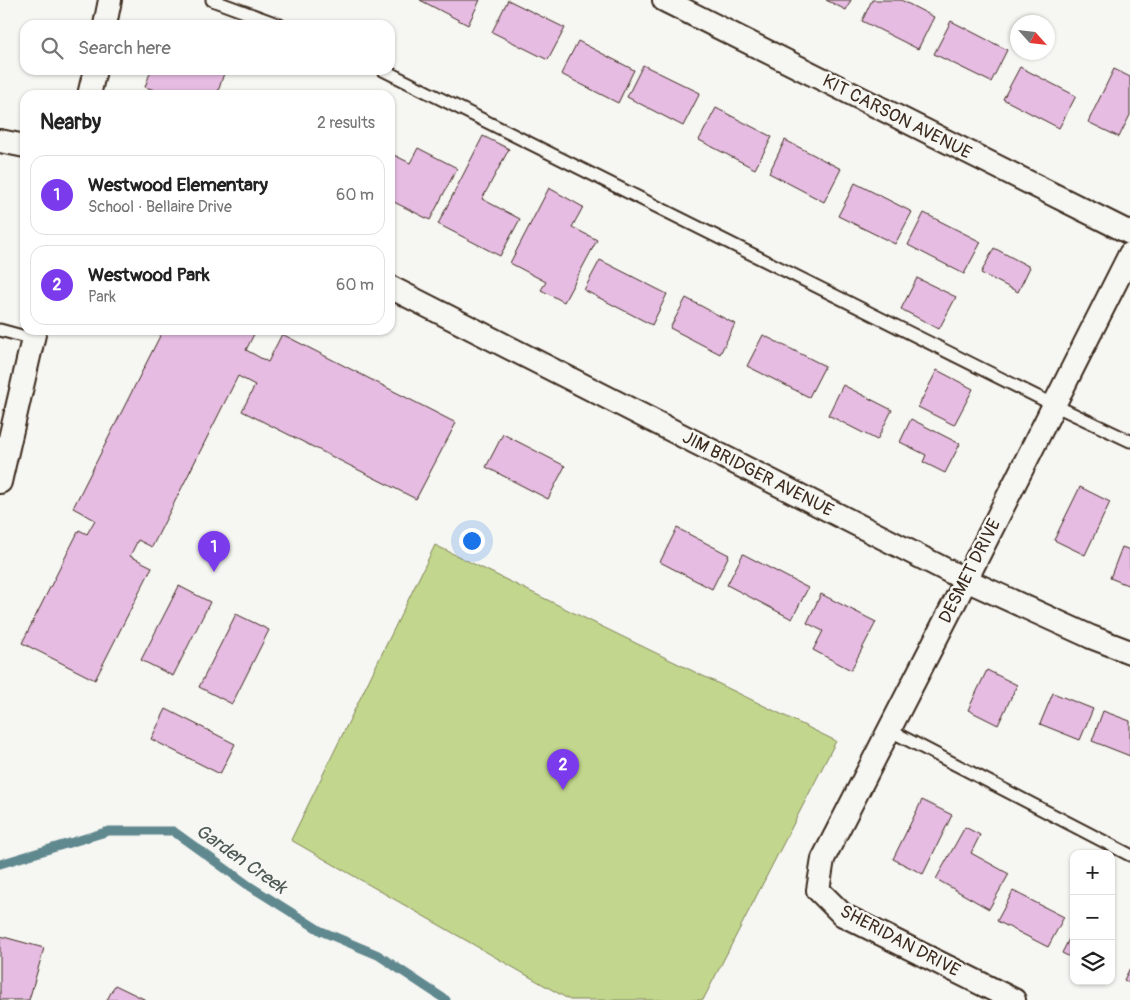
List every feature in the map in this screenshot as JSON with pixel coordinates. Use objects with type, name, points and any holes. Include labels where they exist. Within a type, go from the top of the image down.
[{"type":"street","points":[[105,20],[110,0]]},
{"type":"street","name":"KIT CARSON AVENUE","points":[[664,0],[1130,233]]},
{"type":"street","points":[[90,90],[94,75]]},
{"type":"street","points":[[0,141],[20,145]]},
{"type":"street","name":"DESMET DRIVE","points":[[818,890],[823,859],[1130,254]]},
{"type":"street","name":"JIM BRIDGER AVENUE","points":[[395,290],[966,580],[1091,637],[1130,652]]},
{"type":"street","points":[[0,482],[34,335]]},
{"type":"street","name":"SHERIDAN DRIVE","points":[[818,890],[843,915],[1014,1000]]},
{"type":"lane","points":[[212,0],[266,20]]},
{"type":"lane","points":[[393,75],[1054,405],[1130,441]]},
{"type":"lane","points":[[0,330],[20,332]]},
{"type":"lane","points":[[889,730],[1130,855]]},
{"type":"green space","points":[[435,545],[836,741],[703,1000],[570,1000],[291,840]]},
{"type":"building","points":[[420,0],[480,0],[468,25]]},
{"type":"building","points":[[508,0],[565,28],[548,60],[492,32]]},
{"type":"building","points":[[826,0],[851,0],[846,10]]},
{"type":"building","points":[[872,0],[901,0],[934,17],[918,49],[862,21]]},
{"type":"building","points":[[951,21],[1007,50],[991,82],[934,54]]},
{"type":"building","points":[[578,41],[634,70],[618,103],[561,74]]},
{"type":"building","points":[[643,65],[700,93],[683,126],[627,97]]},
{"type":"building","points":[[1020,67],[1076,96],[1059,128],[1003,99]]},
{"type":"building","points":[[1114,69],[1130,77],[1130,115],[1119,137],[1088,122]]},
{"type":"building","points":[[149,75],[223,75],[219,90],[154,90],[145,87]]},
{"type":"building","points":[[716,108],[772,137],[755,169],[699,140]]},
{"type":"building","points":[[483,136],[509,149],[482,199],[520,219],[500,256],[438,224]]},
{"type":"building","points":[[785,140],[841,169],[824,202],[769,173]]},
{"type":"building","points":[[418,148],[457,168],[430,220],[395,202],[395,156],[410,163]]},
{"type":"building","points":[[855,183],[912,212],[895,244],[838,216]]},
{"type":"building","points":[[549,188],[583,207],[572,227],[597,240],[564,302],[541,290],[546,282],[510,263]]},
{"type":"building","points":[[924,213],[981,242],[964,274],[908,245]]},
{"type":"building","points":[[994,248],[1030,267],[1018,292],[981,273]]},
{"type":"building","points":[[600,260],[667,294],[652,325],[584,290]]},
{"type":"building","points":[[917,278],[956,297],[939,329],[901,309]]},
{"type":"building","points":[[686,298],[735,324],[720,354],[670,328]]},
{"type":"building","points":[[160,335],[254,335],[246,350],[268,362],[282,335],[284,335],[456,423],[416,499],[242,411],[255,385],[238,376],[152,547],[138,540],[130,556],[152,567],[95,680],[22,643],[79,530],[87,534],[95,520],[73,508]]},
{"type":"building","points":[[763,335],[825,366],[809,397],[747,366]]},
{"type":"building","points":[[937,370],[973,389],[954,425],[918,407]]},
{"type":"building","points":[[843,385],[892,410],[877,440],[828,415]]},
{"type":"building","points":[[911,419],[960,444],[945,473],[923,462],[926,455],[900,442]]},
{"type":"building","points":[[503,434],[565,466],[548,499],[486,467]]},
{"type":"building","points":[[1080,487],[1110,502],[1085,555],[1054,540]]},
{"type":"building","points":[[677,528],[729,555],[712,589],[660,562]]},
{"type":"building","points":[[1122,547],[1130,550],[1130,586],[1110,578]]},
{"type":"building","points":[[743,554],[808,588],[792,619],[727,585]]},
{"type":"building","points":[[179,586],[210,602],[173,676],[141,660]]},
{"type":"building","points":[[821,594],[876,622],[851,670],[813,650],[823,631],[807,623]]},
{"type":"building","points":[[236,614],[269,630],[232,704],[199,687]]},
{"type":"building","points":[[987,670],[1017,685],[998,725],[968,710]]},
{"type":"building","points":[[1053,693],[1093,709],[1080,740],[1040,724]]},
{"type":"building","points":[[166,709],[235,744],[220,774],[151,739]]},
{"type":"building","points":[[1103,711],[1130,721],[1130,756],[1092,741]]},
{"type":"building","points":[[922,800],[952,815],[923,874],[893,859]]},
{"type":"building","points":[[965,827],[980,835],[971,853],[1009,874],[989,909],[936,879]]},
{"type":"building","points":[[1013,891],[1064,917],[1048,947],[997,921]]},
{"type":"building","points":[[0,936],[44,948],[29,1000],[0,1000]]},
{"type":"building","points":[[1070,937],[1070,957],[1062,953]]},
{"type":"building","points":[[1130,968],[1130,983],[1124,980]]},
{"type":"building","points":[[115,985],[146,1000],[107,1000]]},
{"type":"waterway","name":"Garden Creek","points":[[0,864],[109,831],[173,831],[248,885],[321,931],[378,955],[446,1000]]},
{"type":"place","name":"Westwood Elementary","points":[[214,572]]},
{"type":"place","name":"Westwood Park","points":[[563,790]]}]
